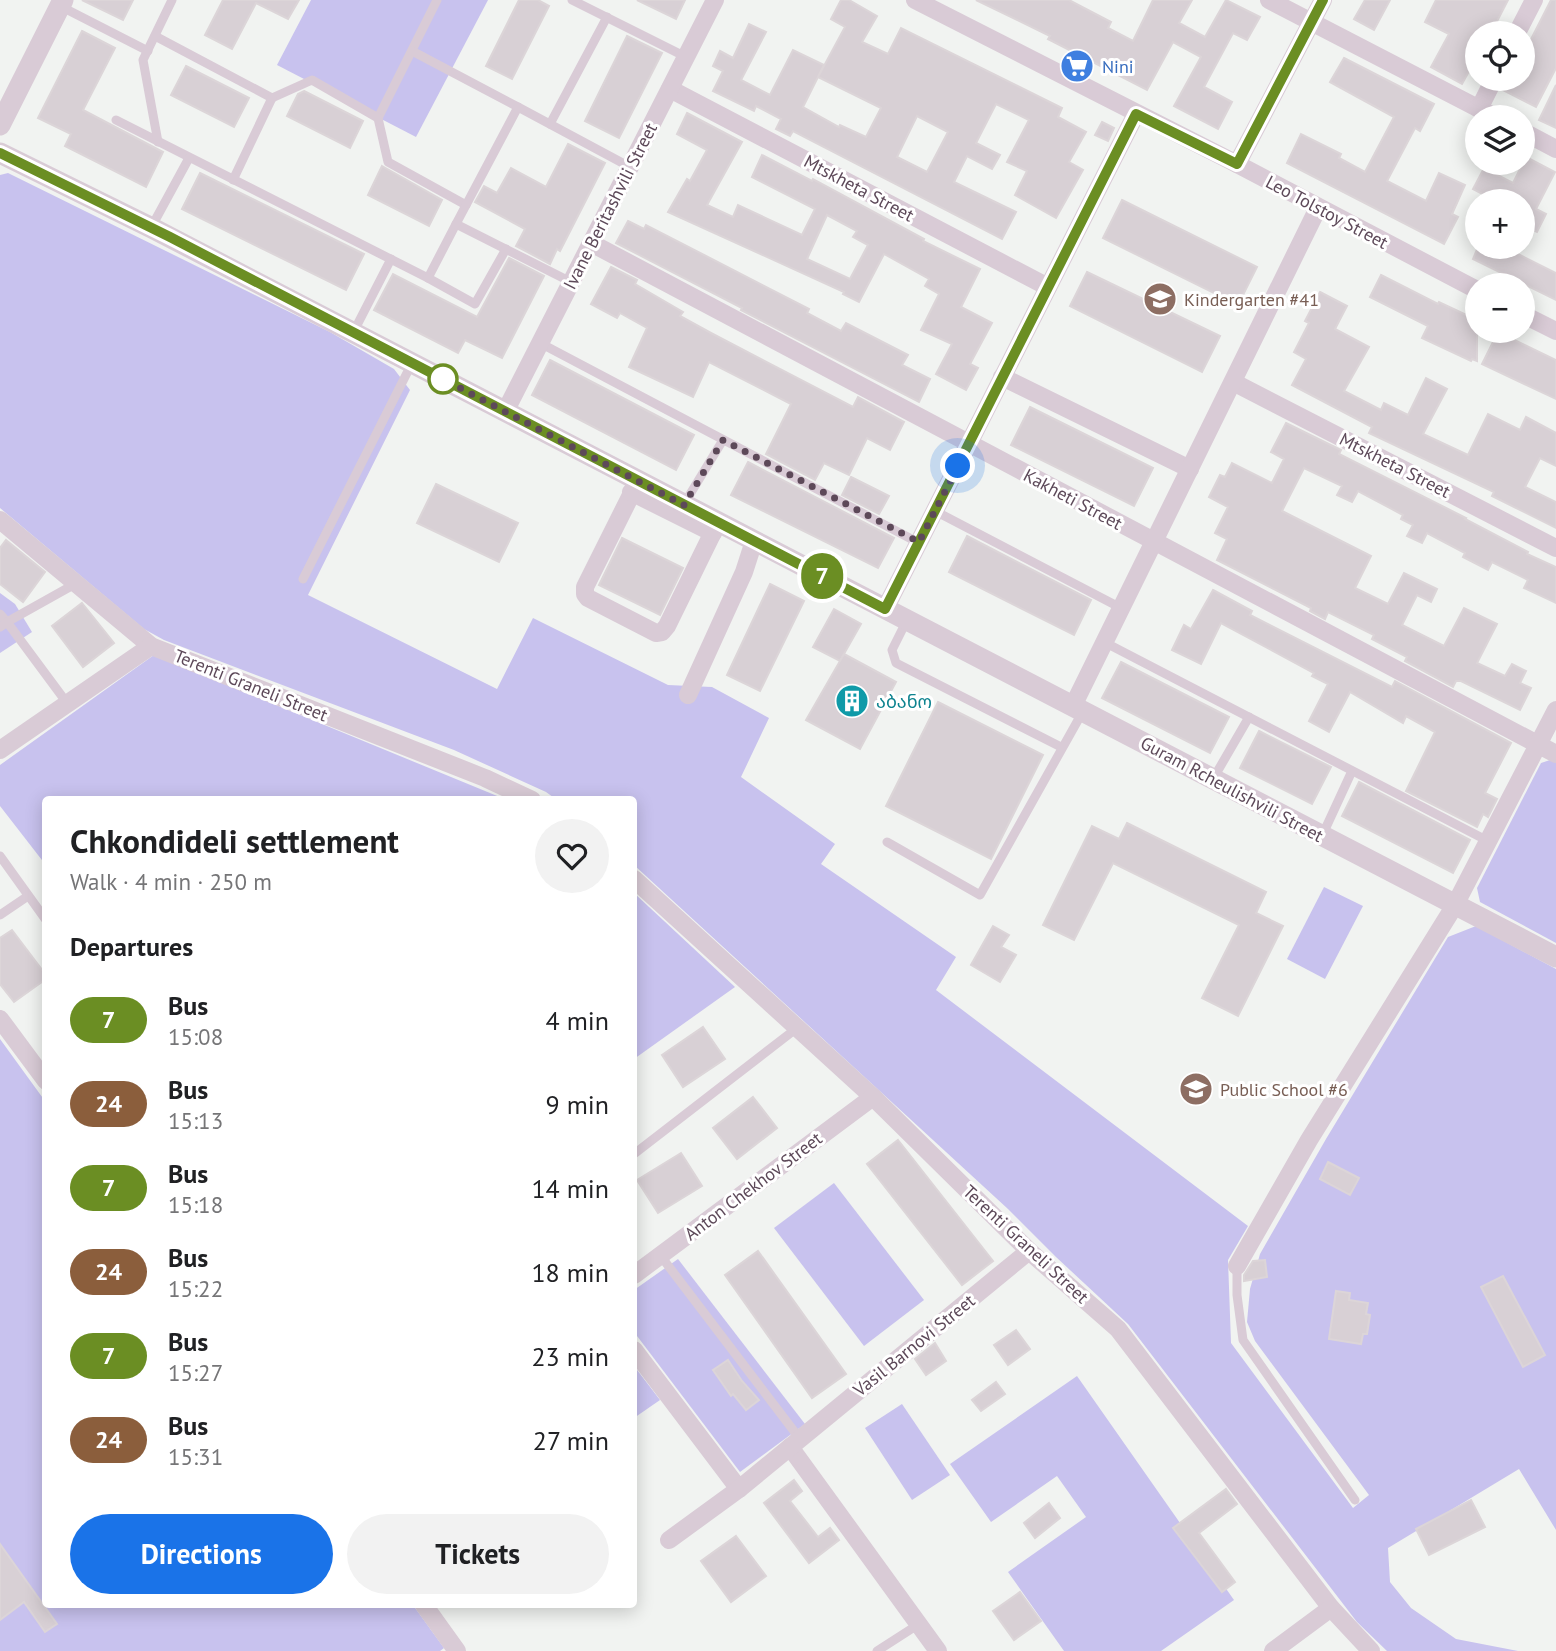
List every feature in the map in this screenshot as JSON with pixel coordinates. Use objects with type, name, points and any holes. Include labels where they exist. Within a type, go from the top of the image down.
[{"type":"street","name":"Ivane Beritashvili Street","points":[[505,412],[715,0]]},
{"type":"street","name":"Leo Tolstoy Street","points":[[915,0],[1465,284]]},
{"type":"street","points":[[1269,0],[1471,105]]},
{"type":"street","points":[[1237,164],[1323,0]]},
{"type":"street","points":[[1523,21],[1534,0]]},
{"type":"street","points":[[0,125],[62,3]]},
{"type":"street","name":"Mtskheta Street","points":[[670,89],[1048,287]]},
{"type":"street","points":[[0,153],[152,228],[412,363],[635,486],[716,527],[754,541],[885,609],[1136,114]]},
{"type":"street","points":[[1535,138],[1556,149]]},
{"type":"street","points":[[1078,708],[1104,642],[1318,208]]},
{"type":"street","name":"Kakheti Street","points":[[591,243],[1556,754]]},
{"type":"street","points":[[1535,320],[1556,331]]},
{"type":"street","points":[[1003,377],[1190,469]]},
{"type":"street","name":"Mtskheta Street","points":[[1233,382],[1556,548]]},
{"type":"street","points":[[635,486],[684,505],[716,527]]},
{"type":"street","points":[[635,486],[584,594],[656,633],[662,632],[667,626],[716,527]]},
{"type":"street","name":"Terenti Graneli Street","points":[[0,520],[151,646],[485,778],[523,796]]},
{"type":"street","points":[[688,695],[744,572],[754,541]]},
{"type":"street","name":"Guram Rcheulishvili Street","points":[[885,609],[1556,957]]},
{"type":"street","points":[[0,750],[151,646]]},
{"type":"street","points":[[1237,1266],[1309,1140],[1455,905],[1556,710]]},
{"type":"street","name":"Terenti Graneli Street","points":[[637,882],[873,1097],[1029,1251],[1118,1329],[1331,1608],[1371,1651]]},
{"type":"street","points":[[0,1019],[42,1076]]},
{"type":"street","name":"Anton Chekhov Street","points":[[637,1273],[873,1097]]},
{"type":"street","name":"Vasil Barnovi Street","points":[[669,1540],[739,1489],[1029,1251]]},
{"type":"street","points":[[637,1354],[739,1489]]},
{"type":"street","points":[[795,1443],[938,1651]]},
{"type":"street","points":[[426,1608],[457,1651]]},
{"type":"street","points":[[1273,1651],[1331,1608]]},
{"type":"lane","points":[[158,142],[143,60],[172,0]]},
{"type":"lane","points":[[437,0],[379,118],[388,162],[466,205]]},
{"type":"lane","points":[[572,0],[686,57]]},
{"type":"lane","points":[[62,3],[148,51]]},
{"type":"lane","points":[[550,124],[607,17]]},
{"type":"lane","points":[[155,36],[272,98]]},
{"type":"lane","points":[[412,51],[630,167]]},
{"type":"lane","points":[[233,180],[272,98],[312,80],[379,118]]},
{"type":"lane","points":[[428,278],[517,107]]},
{"type":"lane","points":[[116,120],[475,304],[506,249]]},
{"type":"lane","points":[[152,228],[189,158]]},
{"type":"lane","points":[[456,224],[571,282]]},
{"type":"lane","points":[[354,333],[391,259]]},
{"type":"lane","points":[[540,343],[919,542]]},
{"type":"lane","points":[[303,579],[412,363]]},
{"type":"lane","points":[[684,505],[723,440]]},
{"type":"lane","points":[[934,511],[1121,608]]},
{"type":"lane","points":[[67,704],[2,621],[75,584]]},
{"type":"lane","points":[[907,620],[892,650],[897,663],[1061,747]]},
{"type":"lane","points":[[1104,642],[1488,841]]},
{"type":"lane","points":[[887,842],[980,895],[1061,747],[1078,708]]},
{"type":"lane","points":[[1213,779],[1249,717]]},
{"type":"lane","points":[[1322,836],[1352,771]]},
{"type":"lane","points":[[0,856],[42,915]]},
{"type":"lane","points":[[0,915],[28,896]]},
{"type":"lane","points":[[637,1152],[797,1028]]},
{"type":"lane","points":[[660,1255],[795,1443]]},
{"type":"lane","points":[[1237,1266],[1237,1295],[1243,1340],[1355,1500]]},
{"type":"lane","points":[[877,1651],[919,1624]]},
{"type":"shaded area","points":[[311,0],[488,0],[416,137],[277,65]]},
{"type":"shaded area","points":[[8,173],[330,332],[394,369],[410,390],[308,595],[497,689],[533,618],[668,685],[712,687],[769,718],[741,777],[835,844],[821,864],[956,957],[936,990],[1248,1226],[1228,1260],[1231,1343],[1353,1508],[1369,1495],[1255,1341],[1247,1322],[1250,1289],[1260,1254],[1448,937],[1476,926],[1556,969],[1556,1530],[1519,1469],[1388,1548],[1390,1582],[1411,1608],[1456,1639],[1518,1651],[1387,1651],[1357,1622],[1128,1324],[1008,1209],[637,868],[637,796],[552,796],[454,750],[164,640],[144,629],[0,508],[0,175]]},
{"type":"shaded area","points":[[0,593],[15,604],[32,632],[0,653]]},
{"type":"shaded area","points":[[154,655],[497,796],[42,796],[42,860],[0,806],[0,765]]},
{"type":"shaded area","points":[[1553,759],[1556,761],[1556,943],[1480,902],[1477,888],[1541,763]]},
{"type":"shaded area","points":[[1324,887],[1363,906],[1325,979],[1287,959]]},
{"type":"shaded area","points":[[637,896],[735,987],[637,1057]]},
{"type":"shaded area","points":[[0,1039],[42,1097],[42,1608],[415,1608],[444,1648],[440,1651],[0,1651]]},
{"type":"shaded area","points":[[834,1183],[924,1300],[864,1346],[774,1228]]},
{"type":"shaded area","points":[[678,1259],[805,1424],[740,1472],[637,1336],[637,1288]]},
{"type":"shaded area","points":[[637,1370],[660,1400],[637,1416]]},
{"type":"shaded area","points":[[1077,1376],[1234,1600],[1161,1651],[1064,1651],[1008,1572],[1086,1517],[1057,1476],[991,1522],[950,1464]]},
{"type":"shaded area","points":[[902,1404],[950,1475],[912,1500],[865,1428]]},
{"type":"building","points":[[82,0],[133,0],[123,20]]},
{"type":"building","points":[[223,0],[299,0],[288,19],[256,3],[232,49],[205,35]]},
{"type":"building","points":[[519,0],[538,0],[549,6],[512,79],[486,66]]},
{"type":"building","points":[[637,0],[685,0],[676,19]]},
{"type":"building","points":[[841,0],[849,0],[877,16],[862,42],[888,54],[901,28],[1062,108],[1058,117],[1086,132],[1069,162],[1083,170],[1056,218],[1015,195],[1027,171],[1007,162],[1029,120],[996,104],[976,143],[1000,155],[992,169],[967,156],[954,182],[1016,212],[1002,239],[793,131],[790,136],[776,129],[781,119],[756,106],[754,111],[713,91],[723,71],[713,66],[720,51],[733,58],[749,24],[766,32],[741,80],[770,95],[793,50],[824,65],[818,77],[845,27],[831,19]],"holes":[[[818,77],[881,108],[866,137],[840,125],[839,127],[803,107]],[[917,116],[948,132],[927,172],[897,157]]]},
{"type":"building","points":[[976,0],[1069,0],[1111,22],[1108,28],[1133,41],[1153,0],[1192,0],[1179,23],[1205,37],[1226,0],[1260,17],[1247,40],[1233,33],[1204,87],[1232,102],[1218,129],[1174,106],[1201,57],[1173,42],[1147,90],[1048,39],[1050,36]]},
{"type":"building","points":[[1365,0],[1390,0],[1374,30],[1354,19]]},
{"type":"building","points":[[1436,0],[1508,0],[1497,21],[1465,21],[1465,79],[1462,84],[1431,67],[1449,34],[1425,22]]},
{"type":"building","points":[[1551,0],[1556,0],[1556,68],[1536,107],[1505,91],[1535,91],[1535,31]]},
{"type":"building","points":[[82,31],[115,48],[83,110],[163,152],[146,187],[65,146],[71,134],[38,118]]},
{"type":"building","points":[[627,36],[662,53],[619,138],[585,121]]},
{"type":"building","points":[[1344,58],[1434,104],[1420,131],[1415,128],[1387,181],[1426,201],[1439,173],[1465,185],[1452,214],[1458,217],[1444,244],[1287,163],[1301,134],[1341,154],[1339,158],[1365,172],[1394,117],[1330,82]]},
{"type":"building","points":[[186,66],[249,98],[234,127],[171,95]]},
{"type":"building","points":[[1556,85],[1556,128],[1539,120]]},
{"type":"building","points":[[304,91],[363,121],[350,148],[287,116],[298,94]]},
{"type":"building","points":[[687,113],[742,142],[707,205],[733,217],[738,205],[802,235],[815,209],[752,177],[762,155],[812,181],[813,179],[924,239],[923,241],[980,269],[961,307],[992,323],[970,364],[978,368],[966,390],[936,374],[952,344],[921,330],[939,294],[925,286],[929,279],[884,254],[859,302],[843,294],[844,292],[668,212],[687,179],[690,181],[707,150],[677,134]],"holes":[[[827,215],[857,231],[853,237],[868,245],[850,279],[807,259]]]},
{"type":"building","points":[[1102,122],[1114,128],[1108,141],[1095,135]]},
{"type":"building","points":[[568,144],[605,163],[560,251],[557,249],[550,264],[516,246],[525,229],[475,202],[484,186],[497,193],[511,168],[546,187]]},
{"type":"building","points":[[1535,162],[1555,172],[1536,209],[1546,214],[1537,232],[1535,189],[1473,189],[1480,175],[1498,175],[1513,183],[1517,175],[1535,175]]},
{"type":"building","points":[[382,166],[442,200],[429,226],[368,195]]},
{"type":"building","points":[[200,173],[364,254],[346,290],[182,209]]},
{"type":"building","points":[[1122,200],[1257,267],[1238,305],[1103,238]]},
{"type":"building","points":[[628,221],[644,229],[646,225],[809,309],[807,313],[841,331],[846,323],[908,355],[902,365],[930,379],[919,402],[616,243]]},
{"type":"building","points":[[509,258],[544,276],[502,358],[465,340],[458,353],[374,310],[393,274],[477,317]]},
{"type":"building","points":[[1473,259],[1528,259],[1556,273],[1556,300],[1535,290],[1535,273],[1501,273]]},
{"type":"building","points":[[611,267],[637,280],[635,284],[683,312],[680,316],[711,333],[853,407],[858,397],[904,422],[890,450],[867,438],[849,475],[824,463],[815,480],[766,454],[791,404],[709,362],[693,397],[629,367],[647,328],[620,313],[617,318],[591,304]]},
{"type":"building","points":[[1087,272],[1220,336],[1202,372],[1070,306]]},
{"type":"building","points":[[1381,275],[1438,304],[1439,302],[1465,314],[1465,343],[1477,343],[1477,361],[1471,361],[1422,338],[1428,326],[1370,297]]},
{"type":"building","points":[[1320,292],[1347,306],[1335,329],[1369,347],[1344,391],[1381,410],[1384,403],[1408,415],[1426,378],[1447,389],[1423,434],[1468,455],[1488,414],[1520,430],[1526,417],[1556,433],[1556,466],[1540,458],[1525,487],[1556,502],[1556,528],[1492,496],[1494,492],[1369,433],[1372,427],[1292,385],[1306,359],[1294,352],[1309,323],[1305,321]]},
{"type":"building","points":[[1492,343],[1521,343],[1556,360],[1556,399],[1482,364]]},
{"type":"building","points":[[550,360],[694,435],[676,470],[532,395]]},
{"type":"building","points":[[1030,407],[1153,468],[1134,506],[1011,445]]},
{"type":"building","points":[[1286,423],[1341,450],[1339,454],[1556,567],[1556,603],[1524,588],[1528,580],[1492,562],[1488,570],[1463,557],[1465,553],[1427,533],[1422,543],[1407,536],[1413,525],[1401,519],[1403,515],[1358,491],[1352,502],[1337,495],[1342,486],[1304,468],[1282,511],[1371,556],[1355,588],[1388,604],[1404,573],[1437,589],[1431,602],[1417,595],[1402,625],[1444,646],[1464,608],[1497,624],[1477,663],[1505,676],[1512,664],[1526,671],[1520,683],[1531,688],[1520,710],[1461,681],[1456,681],[1453,687],[1405,661],[1407,657],[1372,639],[1374,635],[1328,612],[1325,619],[1310,611],[1311,608],[1217,560],[1227,539],[1215,533],[1228,507],[1209,497],[1220,475],[1225,477],[1232,463],[1272,483],[1284,459],[1271,452]]},
{"type":"building","points":[[748,462],[894,538],[878,568],[731,495]]},
{"type":"building","points":[[851,477],[889,496],[879,514],[842,495]]},
{"type":"building","points":[[436,484],[518,523],[499,562],[417,523]]},
{"type":"building","points":[[967,536],[1091,600],[1074,635],[949,572]]},
{"type":"building","points":[[622,538],[683,568],[660,615],[599,585]]},
{"type":"building","points":[[6,540],[45,572],[23,602],[0,584],[0,548]]},
{"type":"building","points":[[770,584],[804,601],[760,691],[727,675]]},
{"type":"building","points":[[1213,590],[1252,611],[1250,615],[1392,687],[1395,681],[1511,743],[1485,793],[1497,799],[1488,817],[1483,814],[1477,827],[1406,791],[1435,732],[1406,716],[1403,723],[1350,692],[1329,732],[1309,721],[1328,684],[1312,676],[1314,673],[1221,623],[1201,664],[1172,650],[1184,625],[1191,629]]},
{"type":"building","points":[[82,603],[114,643],[83,667],[52,626]]},
{"type":"building","points":[[834,609],[861,624],[840,661],[813,647]]},
{"type":"building","name":"აბანო","points":[[844,654],[896,682],[860,749],[806,720]]},
{"type":"building","points":[[1121,662],[1229,717],[1210,753],[1102,698]]},
{"type":"building","points":[[938,702],[1043,755],[991,859],[886,806]]},
{"type":"building","points":[[1259,731],[1331,767],[1312,804],[1240,768]]},
{"type":"building","points":[[1359,782],[1470,840],[1453,873],[1342,816]]},
{"type":"building","points":[[1127,823],[1266,892],[1256,913],[1283,926],[1238,1016],[1202,998],[1239,925],[1113,863],[1074,940],[1043,925],[1092,826],[1119,839]]},
{"type":"building","points":[[993,926],[1009,935],[1001,947],[1016,955],[1000,982],[971,965]]},
{"type":"building","points":[[12,930],[42,970],[42,982],[14,1002],[0,984],[0,938]]},
{"type":"building","points":[[703,1027],[725,1059],[683,1087],[662,1055]]},
{"type":"building","points":[[753,1097],[777,1128],[737,1159],[713,1128]]},
{"type":"building","points":[[898,1140],[993,1261],[962,1285],[867,1164]]},
{"type":"building","points":[[681,1153],[702,1186],[658,1213],[637,1180]]},
{"type":"building","points":[[1328,1162],[1359,1178],[1350,1195],[1320,1179]]},
{"type":"building","points":[[758,1251],[846,1374],[812,1398],[725,1275]]},
{"type":"building","points":[[1265,1260],[1267,1277],[1244,1281],[1244,1275],[1253,1261]]},
{"type":"building","points":[[1503,1276],[1545,1355],[1523,1367],[1481,1287]]},
{"type":"building","points":[[1336,1291],[1350,1293],[1349,1300],[1368,1303],[1366,1314],[1370,1315],[1367,1334],[1363,1334],[1361,1344],[1329,1339]]},
{"type":"building","points":[[1016,1330],[1030,1349],[1008,1365],[994,1345]]},
{"type":"building","points":[[935,1343],[946,1361],[926,1375],[915,1359]]},
{"type":"building","points":[[728,1360],[759,1400],[746,1410],[733,1394],[731,1396],[713,1370]]},
{"type":"building","points":[[996,1382],[1005,1394],[981,1411],[972,1400]]},
{"type":"building","points":[[794,1480],[802,1491],[790,1501],[818,1537],[830,1528],[839,1540],[809,1563],[764,1503]]},
{"type":"building","points":[[1226,1489],[1237,1504],[1199,1533],[1235,1582],[1222,1592],[1173,1528]]},
{"type":"building","points":[[1471,1500],[1485,1527],[1429,1555],[1416,1529]]},
{"type":"building","points":[[1049,1503],[1060,1518],[1035,1538],[1024,1523]]},
{"type":"building","points":[[736,1536],[766,1576],[731,1602],[701,1561]]},
{"type":"building","points":[[0,1544],[42,1603],[42,1608],[46,1608],[57,1624],[45,1632],[24,1602],[0,1620]]},
{"type":"building","points":[[1020,1592],[1041,1621],[1014,1640],[993,1611]]},
{"type":"bus line","name":"7","points":[[0,153],[170,237],[885,609],[1136,114],[1237,164],[1323,0]]},
{"type":"place","name":"Nini","points":[[1077,66]]},
{"type":"place","name":"Kindergarten #41","points":[[1160,299]]},
{"type":"place","name":"აბანო","points":[[852,701]]},
{"type":"place","name":"Public School #6","points":[[1196,1089]]},
{"type":"route","points":[[443,379],[435,375],[684,505],[723,440],[919,542],[958,466]]}]
